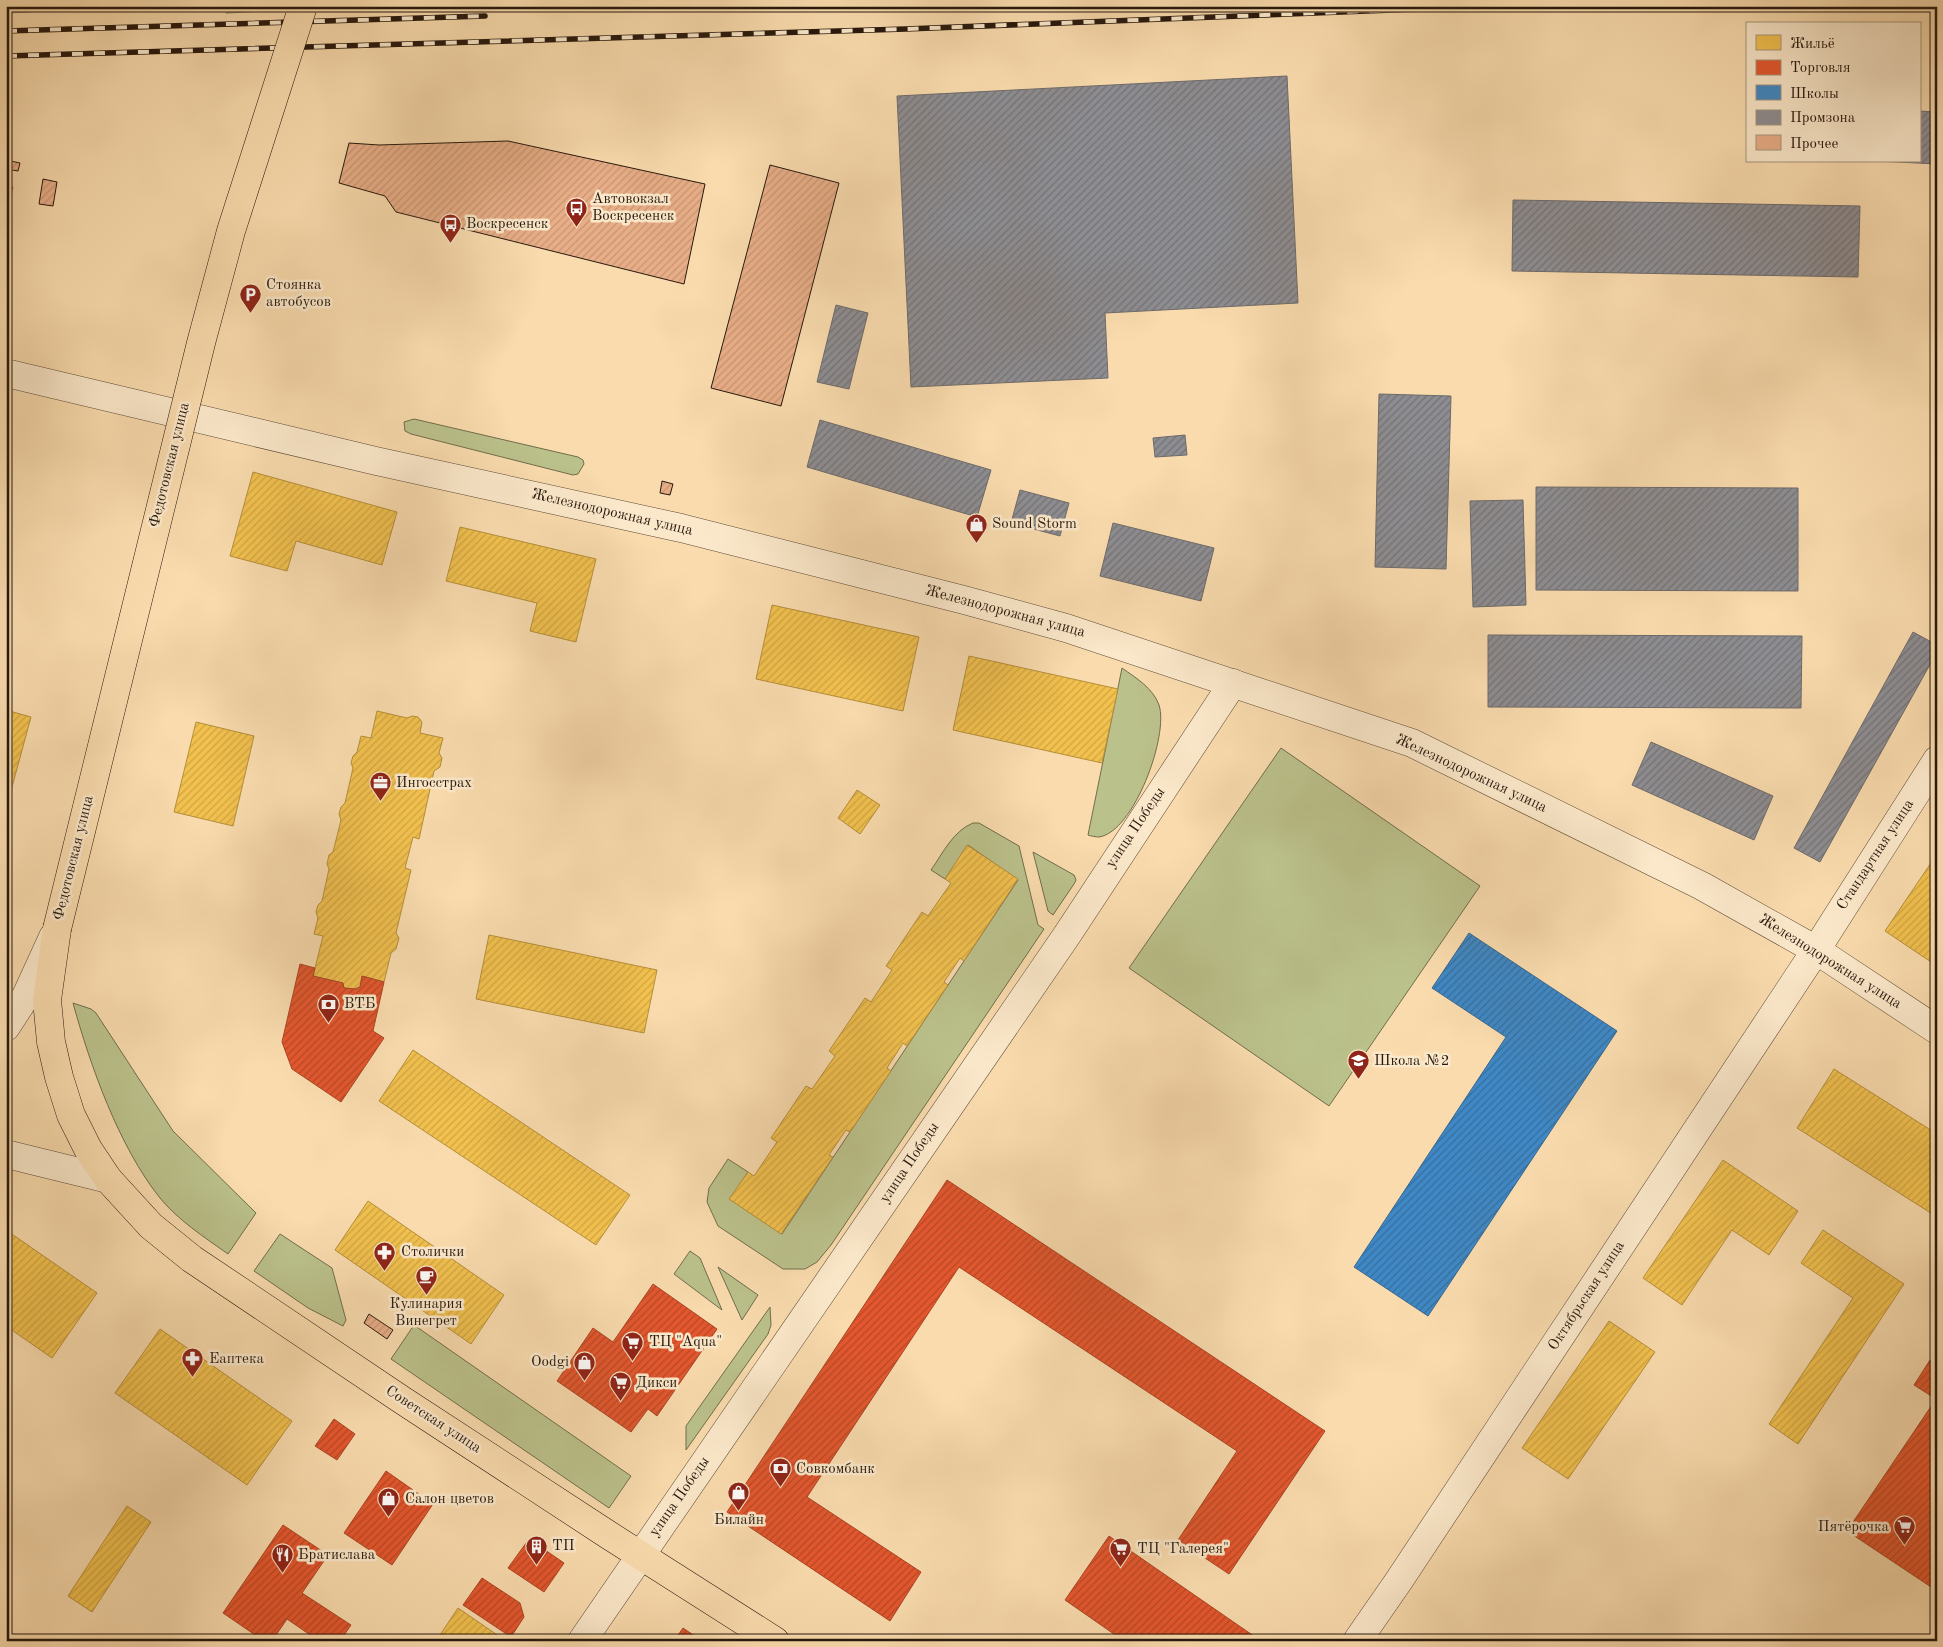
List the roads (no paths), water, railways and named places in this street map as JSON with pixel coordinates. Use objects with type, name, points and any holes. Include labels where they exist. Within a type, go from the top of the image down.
[{"type":"main road","name":"Федотовская улица","points":[[57,929],[231,231],[303,6]]},
{"type":"main road","name":"Советская улица","points":[[57,929],[47,1000],[52,1042],[59,1077],[71,1115],[88,1149],[108,1179],[151,1226],[192,1259],[402,1400],[775,1641]]},
{"type":"street","name":"Железнодорожная улица","points":[[6,373],[376,461],[710,536],[1066,628],[1412,743],[1702,886],[1816,950],[1937,1030]]},
{"type":"street","name":"улица Победы","points":[[582,1641],[1067,935],[1233,683]]},
{"type":"street","name":"Стандартная улица","points":[[1816,950],[1937,760]]},
{"type":"street","points":[[6,1027],[26,996],[57,929]]},
{"type":"street","name":"Октябрьская улица","points":[[1357,1641],[1816,950]]},
{"type":"street","points":[[6,1154],[108,1179]]},
{"type":"railway","points":[[6,56],[906,29],[1495,6]]},
{"type":"railway","points":[[6,31],[485,16]]},
{"type":"place","name":"Автовокзал Воскресенск","points":[[576,227]]},
{"type":"place","name":"Воскресенск","points":[[450,243]]},
{"type":"place","name":"Стоянка автобусов","points":[[250,313]]},
{"type":"place","name":"Sound Storm","points":[[976,543]]},
{"type":"place","name":"Ингосстрах","points":[[380,802]]},
{"type":"place","name":"ВТБ","points":[[328,1023]]},
{"type":"place","name":"Школа №2","points":[[1358,1080]]},
{"type":"place","name":"Столички","points":[[385,1271]]},
{"type":"place","name":"Кулинария Винегрет","points":[[426,1295]]},
{"type":"place","name":"ТЦ \"Aqua\"","points":[[633,1361]]},
{"type":"place","name":"Еаптека","points":[[193,1378]]},
{"type":"place","name":"Oodgi","points":[[585,1381]]},
{"type":"place","name":"Дикси","points":[[620,1402]]},
{"type":"place","name":"Совкомбанк","points":[[780,1488]]},
{"type":"place","name":"Билайн","points":[[739,1511]]},
{"type":"place","name":"Салон цветов","points":[[389,1518]]},
{"type":"place","name":"Пятёрочка","points":[[1905,1546]]},
{"type":"place","name":"ТП","points":[[536,1565]]},
{"type":"place","name":"ТЦ \"Галерея\"","points":[[1121,1568]]},
{"type":"place","name":"Братислава","points":[[282,1574]]}]
